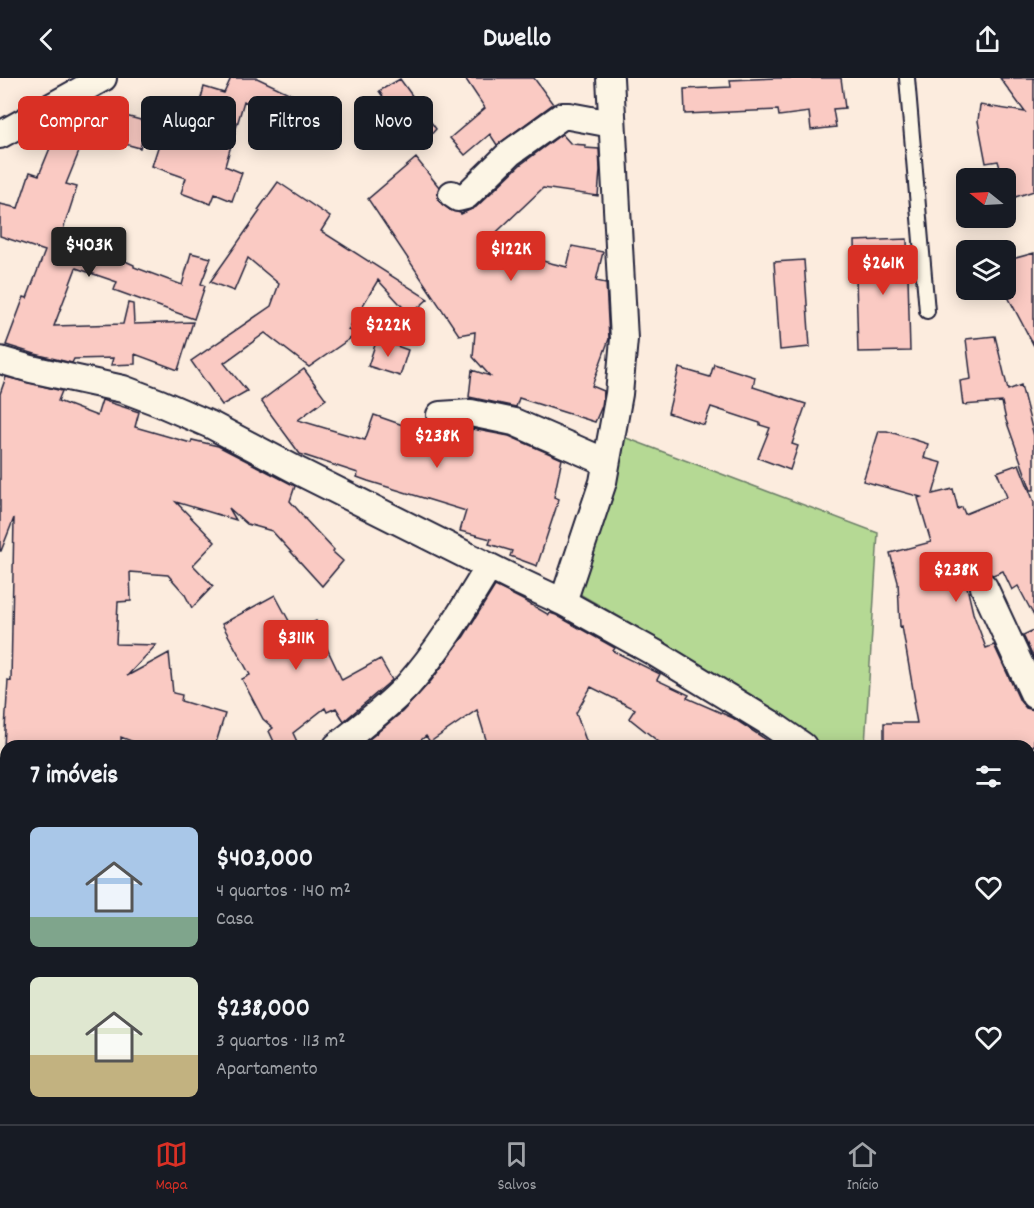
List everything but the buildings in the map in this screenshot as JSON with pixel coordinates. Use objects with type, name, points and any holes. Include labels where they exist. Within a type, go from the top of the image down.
[{"type":"street","points":[[0,135],[104,78]]},
{"type":"street","points":[[563,602],[603,482],[619,394],[624,339],[610,78]]},
{"type":"street","points":[[452,194],[458,198],[466,196],[510,153],[562,116],[612,124]]},
{"type":"street","points":[[0,360],[123,389],[211,425],[300,472],[563,602],[655,653],[794,740]]},
{"type":"street","points":[[440,415],[471,413],[514,422],[606,462]]},
{"type":"street","points":[[344,740],[387,706],[408,684],[448,634],[489,567]]},
{"type":"street","points":[[984,586],[1034,695]]},
{"type":"lane","points":[[908,78],[927,311]]},
{"type":"green space","points":[[621,436],[878,533],[865,740],[815,740],[663,642],[557,581]]}]
